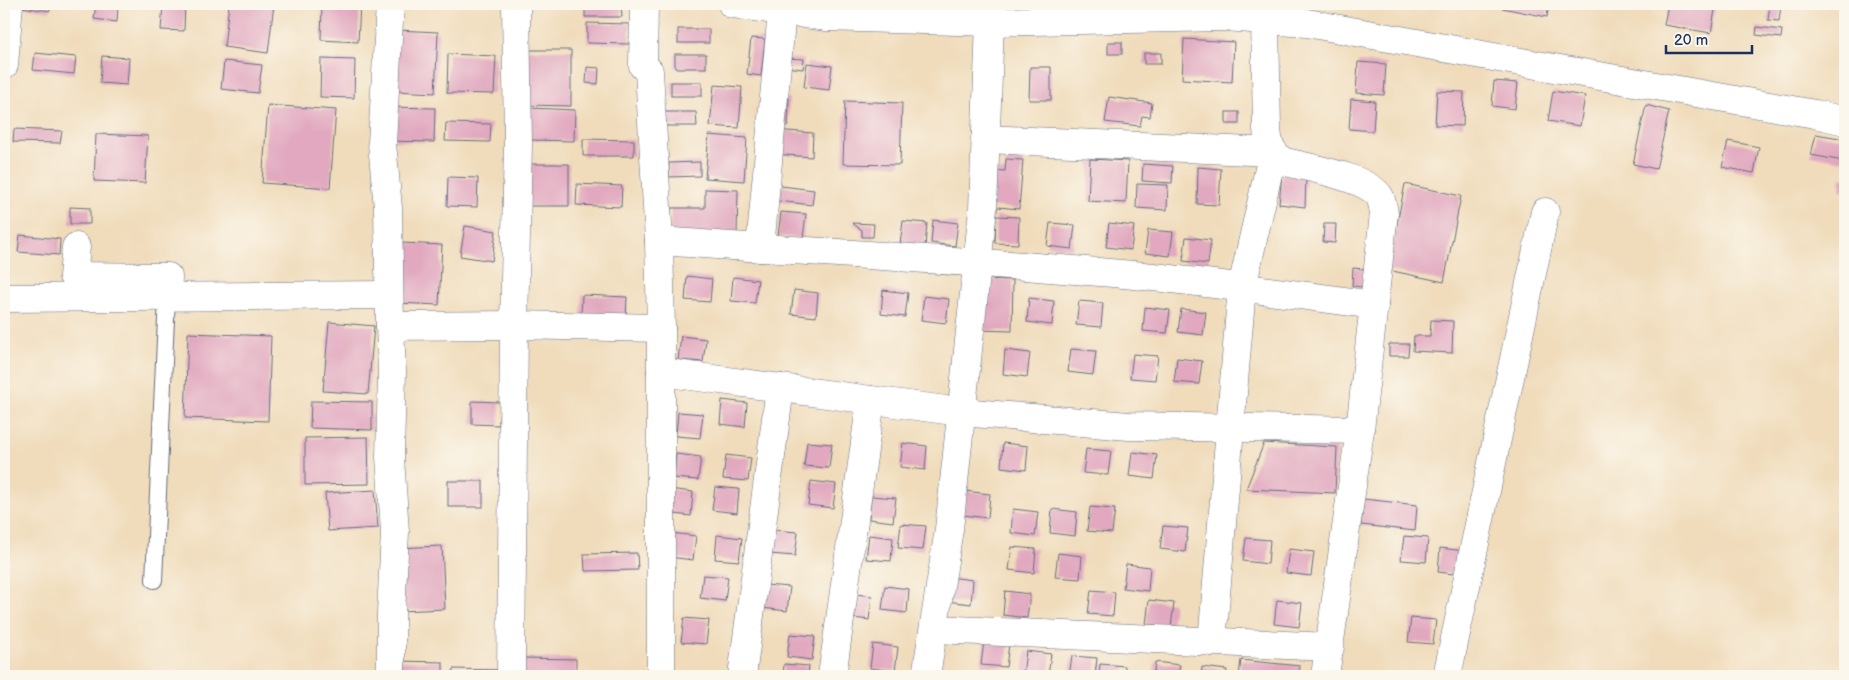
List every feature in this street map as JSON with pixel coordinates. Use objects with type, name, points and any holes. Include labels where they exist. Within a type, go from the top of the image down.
[{"type":"street","points":[[4,65],[9,4]]},
{"type":"street","points":[[390,4],[382,143],[388,208],[392,372],[390,457],[395,532],[391,614],[391,676]]},
{"type":"street","points":[[511,676],[514,325],[518,143],[516,4]]},
{"type":"street","points":[[644,4],[643,66],[649,71],[659,241],[662,676]]},
{"type":"street","points":[[732,4],[799,10],[825,17],[990,22],[1224,17],[1265,20],[1308,13],[1554,68],[1815,114],[1845,121]]},
{"type":"street","points":[[760,248],[799,10]]},
{"type":"street","points":[[1265,20],[1267,129],[1268,142],[1273,152],[1282,161],[1360,181],[1372,189],[1380,198],[1384,212],[1360,430],[1326,676]]},
{"type":"street","points":[[926,676],[950,529],[983,209],[990,22]]},
{"type":"street","points":[[985,139],[1273,152]]},
{"type":"street","points":[[1212,642],[1242,287],[1273,152]]},
{"type":"street","points":[[1447,676],[1545,212]]},
{"type":"street","points":[[659,241],[977,262],[1136,275],[1374,305]]},
{"type":"street","points":[[76,247],[73,276],[168,277],[167,297]]},
{"type":"street","points":[[4,298],[389,295]]},
{"type":"street","points":[[390,326],[514,325],[661,328]]},
{"type":"street","points":[[661,372],[961,412],[1129,426],[1360,430]]},
{"type":"street","points":[[742,676],[780,388]]},
{"type":"street","points":[[832,676],[871,400]]},
{"type":"street","points":[[934,629],[1330,648]]},
{"type":"lane","points":[[154,580],[167,297]]},
{"type":"building","points":[[21,4],[51,4],[50,11],[21,7]]},
{"type":"building","points":[[96,4],[118,4],[117,22],[94,19]]},
{"type":"building","points":[[163,4],[185,4],[184,31],[161,30]]},
{"type":"building","points":[[229,4],[274,4],[268,53],[224,47]]},
{"type":"building","points":[[322,4],[360,4],[358,42],[321,40]]},
{"type":"building","points":[[585,4],[621,4],[622,17],[585,17]]},
{"type":"building","points":[[910,4],[924,4],[924,9],[910,8]]},
{"type":"building","points":[[1503,4],[1549,4],[1547,17],[1502,8]]},
{"type":"building","points":[[1668,4],[1716,4],[1711,33],[1664,25]]},
{"type":"building","points":[[1770,4],[1781,4],[1779,21],[1768,20]]},
{"type":"building","points":[[587,23],[630,24],[629,44],[587,43]]},
{"type":"building","points":[[1757,27],[1782,30],[1781,38],[1756,35]]},
{"type":"building","points":[[678,29],[709,29],[709,43],[678,43]]},
{"type":"building","points":[[397,30],[438,32],[435,93],[394,91]]},
{"type":"building","points":[[751,38],[765,39],[761,76],[747,74]]},
{"type":"building","points":[[1184,39],[1234,42],[1232,82],[1182,79]]},
{"type":"building","points":[[1108,42],[1122,42],[1122,54],[1108,54]]},
{"type":"building","points":[[523,50],[571,50],[571,106],[522,105]]},
{"type":"building","points":[[35,53],[76,57],[74,74],[33,70]]},
{"type":"building","points":[[1144,53],[1161,53],[1161,64],[1144,64]]},
{"type":"building","points":[[448,54],[496,56],[494,94],[447,93]]},
{"type":"building","points":[[675,54],[706,54],[706,68],[675,68]]},
{"type":"building","points":[[102,56],[129,58],[127,85],[100,83]]},
{"type":"building","points":[[786,58],[804,59],[803,69],[785,67]]},
{"type":"building","points":[[321,59],[355,60],[354,98],[320,97]]},
{"type":"building","points":[[224,61],[262,65],[258,93],[221,89]]},
{"type":"building","points":[[1358,62],[1386,64],[1384,95],[1356,93]]},
{"type":"building","points":[[807,63],[832,66],[829,90],[804,87]]},
{"type":"building","points":[[587,67],[599,68],[598,84],[586,83]]},
{"type":"building","points":[[1030,67],[1051,67],[1051,100],[1029,100]]},
{"type":"building","points":[[1494,81],[1518,83],[1515,109],[1492,106]]},
{"type":"building","points":[[671,82],[702,82],[702,96],[671,96]]},
{"type":"building","points":[[714,85],[742,87],[739,128],[710,126]]},
{"type":"building","points":[[1437,91],[1464,92],[1463,126],[1435,125]]},
{"type":"building","points":[[1553,91],[1585,96],[1580,126],[1548,121]]},
{"type":"building","points":[[778,97],[789,98],[788,126],[777,126]]},
{"type":"building","points":[[1109,97],[1152,103],[1150,117],[1142,116],[1140,126],[1105,122]]},
{"type":"building","points":[[1351,99],[1375,101],[1373,131],[1349,129]]},
{"type":"building","points":[[845,101],[902,103],[900,165],[843,164]]},
{"type":"building","points":[[268,105],[336,110],[330,188],[262,183]]},
{"type":"building","points":[[1646,105],[1669,111],[1656,169],[1633,164]]},
{"type":"building","points":[[387,107],[435,108],[434,142],[386,141]]},
{"type":"building","points":[[531,108],[575,110],[574,141],[529,140]]},
{"type":"building","points":[[665,112],[696,112],[697,126],[666,126]]},
{"type":"building","points":[[1226,112],[1239,112],[1239,124],[1226,124]]},
{"type":"building","points":[[446,123],[491,124],[490,142],[445,141]]},
{"type":"building","points":[[14,129],[62,131],[60,143],[13,142]]},
{"type":"building","points":[[775,130],[813,133],[812,157],[773,154]]},
{"type":"building","points":[[96,134],[148,136],[145,183],[94,181]]},
{"type":"building","points":[[1816,134],[1845,139],[1843,161],[1811,155]]},
{"type":"building","points":[[709,135],[747,138],[744,181],[705,178]]},
{"type":"building","points":[[583,139],[634,140],[634,156],[583,156]]},
{"type":"building","points":[[1728,141],[1759,147],[1754,173],[1722,167]]},
{"type":"building","points":[[1006,159],[1023,160],[1019,209],[988,206],[991,170],[1005,171]]},
{"type":"building","points":[[1090,159],[1128,161],[1126,203],[1088,201]]},
{"type":"building","points":[[700,162],[700,176],[669,177],[669,163]]},
{"type":"building","points":[[526,164],[569,164],[569,206],[525,206]]},
{"type":"building","points":[[1143,164],[1173,166],[1172,183],[1142,181]]},
{"type":"building","points":[[1198,167],[1221,169],[1219,205],[1197,204]]},
{"type":"building","points":[[1282,174],[1306,176],[1305,207],[1279,204]]},
{"type":"building","points":[[448,177],[478,178],[477,207],[447,206]]},
{"type":"building","points":[[1841,177],[1845,178],[1845,191],[1840,190]]},
{"type":"building","points":[[577,184],[622,186],[621,207],[576,205]]},
{"type":"building","points":[[1137,184],[1168,185],[1167,210],[1136,208]]},
{"type":"building","points":[[1405,184],[1461,196],[1444,282],[1388,270]]},
{"type":"building","points":[[773,185],[814,190],[812,205],[770,200]]},
{"type":"building","points":[[705,189],[738,190],[737,236],[670,235],[671,208],[705,208]]},
{"type":"building","points":[[70,207],[90,208],[90,224],[70,224]]},
{"type":"building","points":[[781,212],[806,214],[803,238],[778,236]]},
{"type":"building","points":[[996,216],[1019,217],[1018,244],[995,243]]},
{"type":"building","points":[[933,220],[958,223],[955,246],[931,243]]},
{"type":"building","points":[[903,221],[927,223],[925,247],[900,244]]},
{"type":"building","points":[[852,223],[874,224],[873,237],[862,237],[862,230]]},
{"type":"building","points":[[1050,223],[1075,225],[1072,249],[1047,246]]},
{"type":"building","points":[[1109,223],[1134,226],[1131,250],[1106,247]]},
{"type":"building","points":[[1324,224],[1336,224],[1335,243],[1323,242]]},
{"type":"building","points":[[465,226],[496,231],[492,261],[460,256]]},
{"type":"building","points":[[1148,230],[1173,232],[1170,256],[1145,253]]},
{"type":"building","points":[[20,235],[60,239],[59,255],[18,252]]},
{"type":"building","points":[[1186,237],[1211,240],[1208,264],[1183,261]]},
{"type":"building","points":[[402,243],[442,245],[439,305],[398,303]]},
{"type":"building","points":[[1353,268],[1366,269],[1365,287],[1352,286]]},
{"type":"building","points":[[687,276],[712,279],[710,302],[685,300]]},
{"type":"building","points":[[733,277],[758,280],[755,303],[731,301]]},
{"type":"building","points":[[978,279],[1013,280],[1012,331],[977,330]]},
{"type":"building","points":[[794,290],[818,293],[816,317],[791,314]]},
{"type":"building","points":[[883,290],[908,293],[905,317],[881,314]]},
{"type":"building","points":[[582,295],[627,297],[626,318],[581,316]]},
{"type":"building","points":[[924,296],[949,299],[946,323],[921,320]]},
{"type":"building","points":[[1029,298],[1054,301],[1052,325],[1027,322]]},
{"type":"building","points":[[1079,301],[1103,303],[1101,327],[1076,325]]},
{"type":"building","points":[[1145,307],[1170,310],[1167,333],[1143,331]]},
{"type":"building","points":[[1181,309],[1206,312],[1203,335],[1178,332]]},
{"type":"building","points":[[1431,320],[1453,321],[1452,353],[1413,351],[1414,336],[1430,336]]},
{"type":"building","points":[[329,322],[374,326],[368,394],[323,391]]},
{"type":"building","points":[[188,333],[271,336],[268,421],[185,418]]},
{"type":"building","points":[[681,336],[706,339],[703,362],[678,360]]},
{"type":"building","points":[[1389,344],[1409,344],[1408,356],[1389,356]]},
{"type":"building","points":[[1071,349],[1096,351],[1093,375],[1068,372]]},
{"type":"building","points":[[1005,350],[1030,353],[1027,377],[1003,374]]},
{"type":"building","points":[[1133,354],[1158,356],[1155,380],[1130,378]]},
{"type":"building","points":[[1177,358],[1202,361],[1199,384],[1174,382]]},
{"type":"building","points":[[722,400],[747,403],[745,427],[720,424]]},
{"type":"building","points":[[311,401],[372,402],[372,430],[310,428]]},
{"type":"building","points":[[472,401],[500,402],[499,425],[472,424]]},
{"type":"building","points":[[678,412],[703,414],[700,438],[676,436]]},
{"type":"building","points":[[368,437],[369,484],[305,485],[305,438]]},
{"type":"building","points":[[807,442],[832,444],[829,468],[804,466]]},
{"type":"building","points":[[903,443],[927,446],[925,470],[900,467]]},
{"type":"building","points":[[1003,443],[1028,446],[1026,470],[1001,467]]},
{"type":"building","points":[[1264,443],[1337,447],[1335,493],[1246,489]]},
{"type":"building","points":[[1086,449],[1111,451],[1108,475],[1083,473]]},
{"type":"building","points":[[1132,452],[1157,455],[1154,479],[1129,476]]},
{"type":"building","points":[[676,454],[701,457],[698,480],[674,478]]},
{"type":"building","points":[[726,455],[751,458],[748,481],[723,479]]},
{"type":"building","points":[[448,481],[483,481],[483,507],[448,507]]},
{"type":"building","points":[[811,481],[836,484],[833,508],[808,505]]},
{"type":"building","points":[[715,487],[739,489],[737,513],[712,510]]},
{"type":"building","points":[[669,489],[693,492],[691,516],[666,513]]},
{"type":"building","points":[[375,490],[378,528],[328,531],[325,493]]},
{"type":"building","points":[[965,491],[990,494],[988,518],[963,515]]},
{"type":"building","points":[[871,496],[896,498],[893,522],[869,519]]},
{"type":"building","points":[[1364,499],[1417,505],[1415,531],[1361,525]]},
{"type":"building","points":[[1090,507],[1115,509],[1112,533],[1087,531]]},
{"type":"building","points":[[1013,509],[1038,512],[1035,536],[1011,533]]},
{"type":"building","points":[[1052,509],[1077,512],[1075,536],[1050,533]]},
{"type":"building","points":[[901,524],[926,526],[923,550],[898,548]]},
{"type":"building","points":[[1163,526],[1188,528],[1185,552],[1160,549]]},
{"type":"building","points":[[773,530],[798,532],[795,556],[770,554]]},
{"type":"building","points":[[671,533],[696,536],[693,560],[669,557]]},
{"type":"building","points":[[717,535],[742,538],[739,561],[715,559]]},
{"type":"building","points":[[869,535],[893,538],[891,561],[866,559]]},
{"type":"building","points":[[1404,536],[1428,538],[1426,562],[1401,560]]},
{"type":"building","points":[[1246,538],[1270,540],[1268,564],[1243,561]]},
{"type":"building","points":[[442,546],[445,609],[400,611],[397,548]]},
{"type":"building","points":[[1012,547],[1036,549],[1034,573],[1009,570]]},
{"type":"building","points":[[1440,548],[1465,551],[1462,575],[1438,572]]},
{"type":"building","points":[[1289,549],[1314,552],[1311,576],[1286,573]]},
{"type":"building","points":[[637,553],[638,570],[585,571],[584,554]]},
{"type":"building","points":[[1058,553],[1082,556],[1080,579],[1055,577]]},
{"type":"building","points":[[1126,564],[1150,567],[1148,591],[1123,588]]},
{"type":"building","points":[[703,575],[728,577],[725,601],[700,598]]},
{"type":"building","points":[[949,577],[973,580],[971,604],[946,601]]},
{"type":"building","points":[[765,585],[790,587],[787,611],[762,608]]},
{"type":"building","points":[[885,586],[909,589],[907,613],[882,610]]},
{"type":"building","points":[[1091,590],[1115,592],[1113,616],[1088,614]]},
{"type":"building","points":[[1005,591],[1030,594],[1027,618],[1003,615]]},
{"type":"building","points":[[847,593],[872,596],[869,620],[845,617]]},
{"type":"building","points":[[1149,600],[1174,603],[1171,627],[1146,624]]},
{"type":"building","points":[[1277,600],[1302,603],[1299,627],[1274,624]]},
{"type":"building","points":[[684,618],[709,620],[706,644],[681,642]]},
{"type":"building","points":[[1411,618],[1436,620],[1433,644],[1408,642]]},
{"type":"building","points":[[790,634],[815,636],[812,660],[787,657]]},
{"type":"building","points":[[984,641],[1009,644],[1006,667],[981,665]]},
{"type":"building","points":[[873,644],[898,647],[895,671],[870,668]]},
{"type":"building","points":[[1026,651],[1051,654],[1048,676],[1023,675]]},
{"type":"building","points":[[1072,656],[1097,658],[1095,676],[1069,676]]},
{"type":"building","points":[[522,658],[576,659],[576,676],[522,676]]},
{"type":"building","points":[[1241,660],[1300,666],[1299,676],[1239,676]]},
{"type":"building","points":[[396,661],[443,662],[443,676],[396,676]]},
{"type":"building","points":[[1155,662],[1180,665],[1178,676],[1153,676]]},
{"type":"building","points":[[784,664],[809,666],[808,676],[783,676]]},
{"type":"building","points":[[1100,664],[1125,666],[1124,676],[1099,676]]},
{"type":"building","points":[[1202,667],[1227,670],[1226,676],[1201,676]]},
{"type":"building","points":[[453,669],[500,670],[500,676],[453,676]]}]
